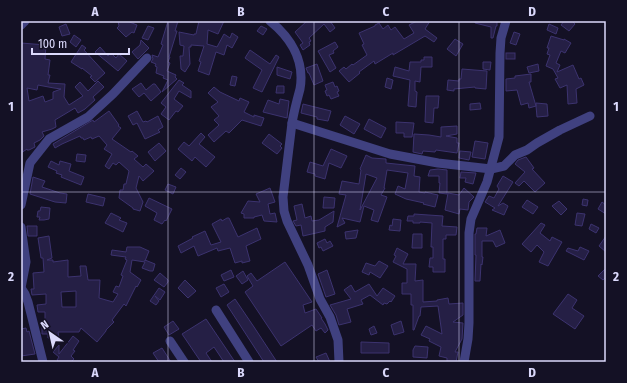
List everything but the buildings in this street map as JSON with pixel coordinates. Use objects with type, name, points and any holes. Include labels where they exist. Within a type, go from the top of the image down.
[{"type":"street","points":[[21,25],[25,21]]},
{"type":"street","points":[[270,21],[293,46],[298,56],[301,73],[300,88],[292,123],[283,197],[284,211],[287,221],[308,265],[320,299],[330,317],[338,340],[339,362]]},
{"type":"street","points":[[464,362],[469,323],[468,247],[470,220],[487,182],[499,137],[500,53],[501,38],[506,21]]},
{"type":"street","points":[[21,205],[30,163],[49,139],[88,117],[113,94],[147,58]]},
{"type":"street","points":[[292,123],[390,154],[438,163],[490,169],[504,166],[515,155],[527,150],[560,130],[590,116]]},
{"type":"street","points":[[21,228],[26,262],[21,288],[28,302],[43,362]]},
{"type":"street","points":[[216,310],[250,362]]},
{"type":"street","points":[[170,341],[184,362]]}]
